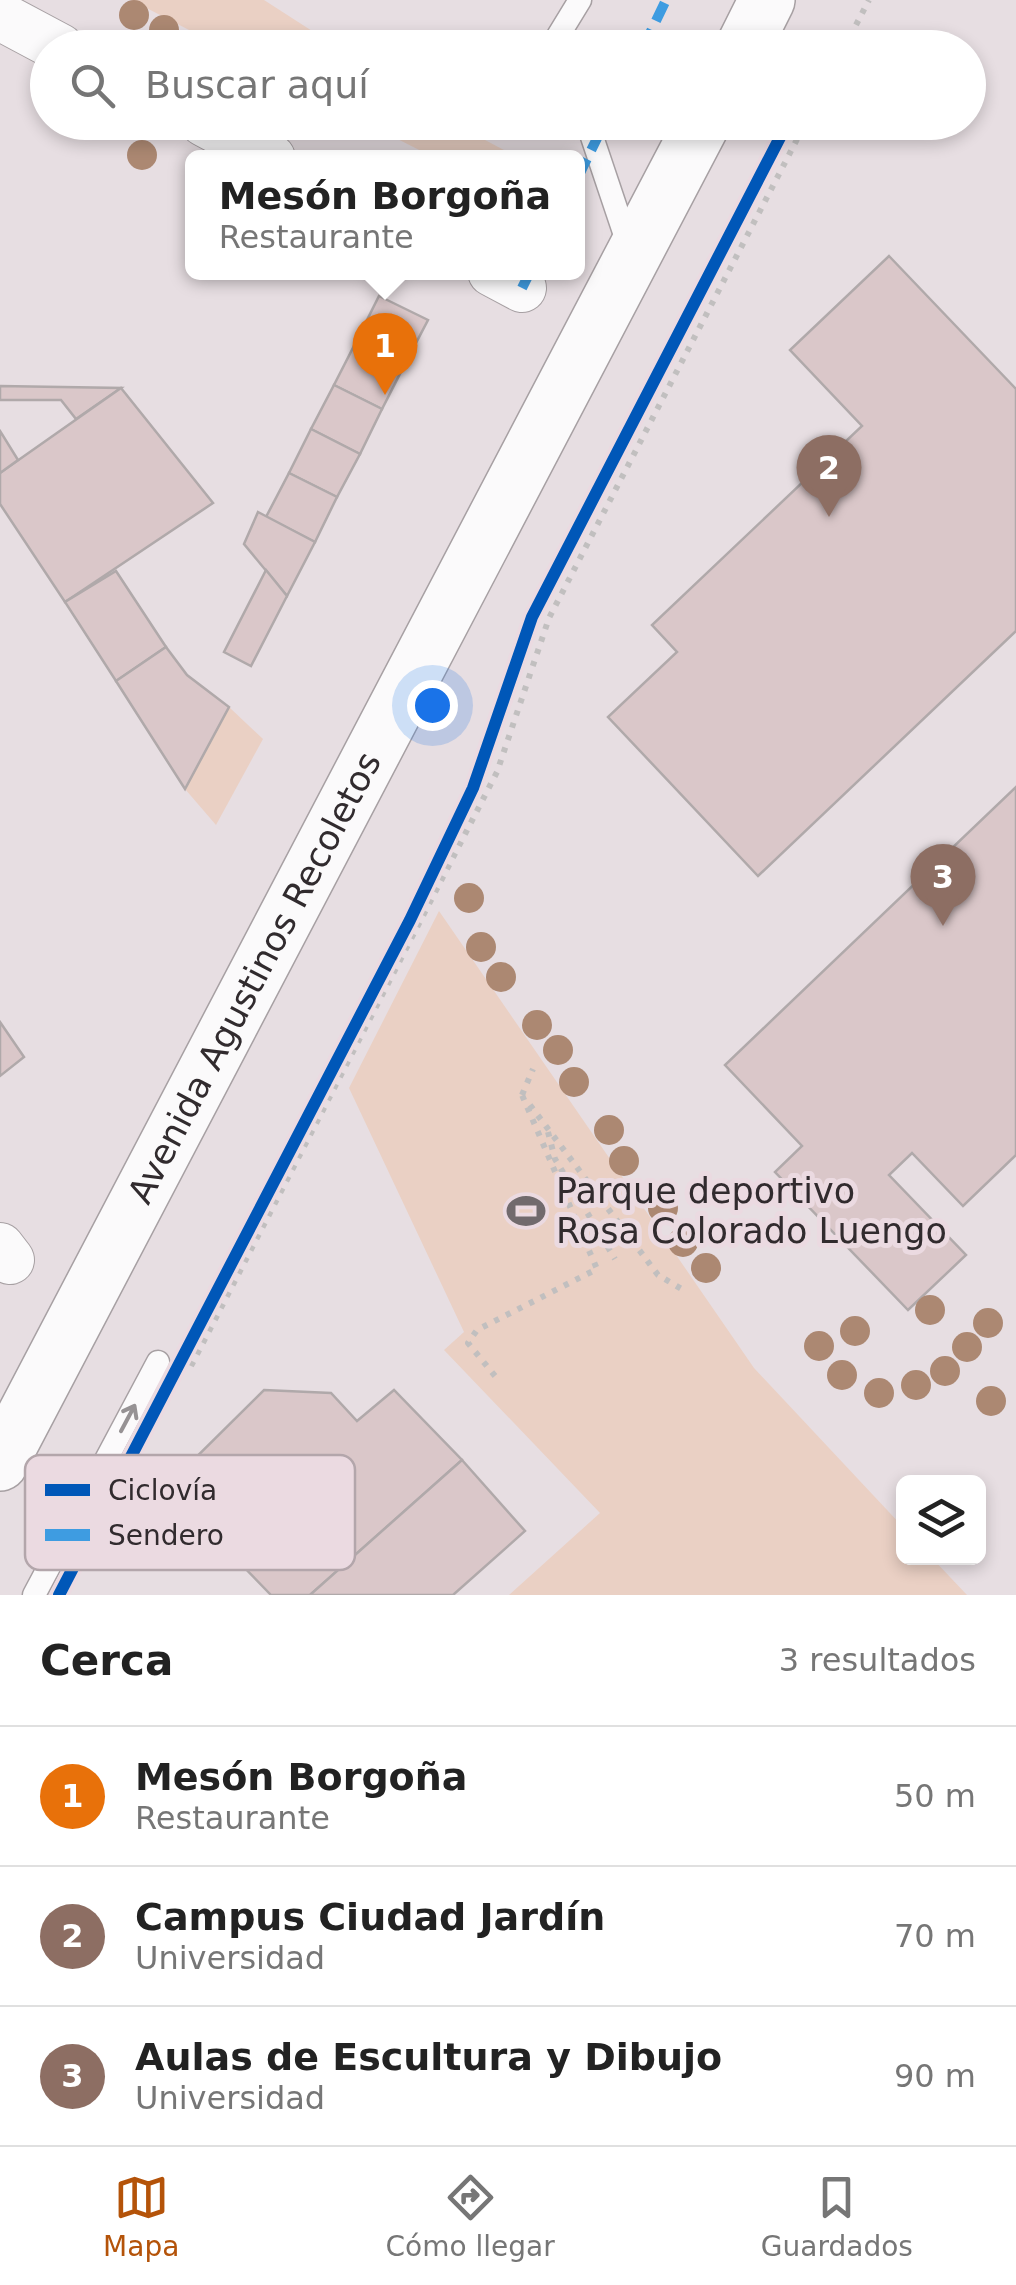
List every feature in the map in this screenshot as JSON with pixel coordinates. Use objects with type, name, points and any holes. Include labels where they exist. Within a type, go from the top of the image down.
[{"type":"highway","points":[[752,30],[768,0]]},
{"type":"highway","name":"Avenida Agustinos Recoletos","points":[[0,1463],[694,140]]},
{"type":"street","points":[[0,16],[30,32]]},
{"type":"lane","points":[[562,30],[580,0]]},
{"type":"lane","points":[[593,140],[632,258]]},
{"type":"lane","points":[[120,1455],[173,1369]]},
{"type":"lane","points":[[34,1595],[49,1570]]},
{"type":"path","points":[[836,30],[852,0]]},
{"type":"path","points":[[853,30],[869,0]]},
{"type":"path","points":[[541,599],[779,140]]},
{"type":"path","points":[[173,1369],[497,772],[549,618],[797,140]]},
{"type":"path","points":[[173,1369],[410,920],[479,771]]},
{"type":"path","points":[[495,1376],[468,1343],[477,1330],[597,1269],[522,1095],[533,1069]]},
{"type":"path","points":[[522,1095],[658,1275],[685,1291]]},
{"type":"path","points":[[546,1128],[555,1159],[615,1258]]},
{"type":"shaded area","points":[[131,0],[264,0],[311,30],[189,30]]},
{"type":"shaded area","points":[[400,140],[485,140],[504,150],[419,150]]},
{"type":"shaded area","points":[[229,707],[263,739],[216,825],[185,789]]},
{"type":"shaded area","name":"Parque deportivo Rosa Colorado Luengo","points":[[439,911],[754,1368],[896,1520],[896,1565],[939,1565],[967,1595],[509,1595],[600,1513],[444,1350],[464,1332],[349,1088]]},
{"type":"building","points":[[889,256],[1016,389],[1016,631],[758,876],[608,717],[677,652],[652,625],[862,426],[790,350]]},
{"type":"building","points":[[379,296],[428,320],[405,364],[357,340]]},
{"type":"building","points":[[357,340],[405,364],[382,409],[334,385]]},
{"type":"building","points":[[334,385],[382,409],[360,454],[311,429]]},
{"type":"building","points":[[0,386],[121,388],[76,419],[61,400],[0,400]]},
{"type":"building","points":[[121,388],[213,503],[65,602],[0,504],[0,473]]},
{"type":"building","points":[[311,429],[360,454],[337,497],[289,473]]},
{"type":"building","points":[[0,431],[18,460],[0,473]]},
{"type":"building","points":[[289,473],[337,497],[315,542],[266,517]]},
{"type":"building","points":[[258,512],[315,542],[287,596],[244,544]]},
{"type":"building","points":[[266,570],[287,596],[251,666],[224,652]]},
{"type":"building","points":[[116,571],[166,647],[116,681],[65,602]]},
{"type":"building","points":[[166,647],[187,675],[229,707],[185,789],[116,681]]},
{"type":"building","points":[[1016,787],[1016,1155],[963,1206],[912,1153],[889,1175],[966,1255],[908,1310],[775,1172],[802,1146],[725,1065]]},
{"type":"building","points":[[0,1022],[24,1057],[0,1076]]},
{"type":"building","points":[[264,1390],[331,1393],[357,1421],[394,1390],[462,1460],[355,1555],[355,1455],[198,1455]]},
{"type":"building","points":[[462,1460],[525,1531],[453,1595],[310,1595],[338,1570],[355,1570],[355,1555]]},
{"type":"building","points":[[247,1570],[338,1570],[310,1595],[271,1595]]},
{"type":"marked path","points":[[652,30],[666,0]]},
{"type":"marked path","points":[[585,163],[596,140]]},
{"type":"marked path","points":[[522,288],[526,280]]},
{"type":"cycle path","points":[[132,1455],[410,920],[473,788],[532,617],[779,140]]},
{"type":"cycle path","points":[[59,1595],[72,1570]]},
{"type":"place","name":"Mesón Borgoña","points":[[385,395]]},
{"type":"place","name":"Campus Ciudad Jardín","points":[[829,517]]},
{"type":"place","name":"Aulas de Escultura y Dibujo","points":[[943,926]]},
{"type":"place","name":"Parque deportivo Rosa Colorado Luengo","points":[[526,1211]]}]
